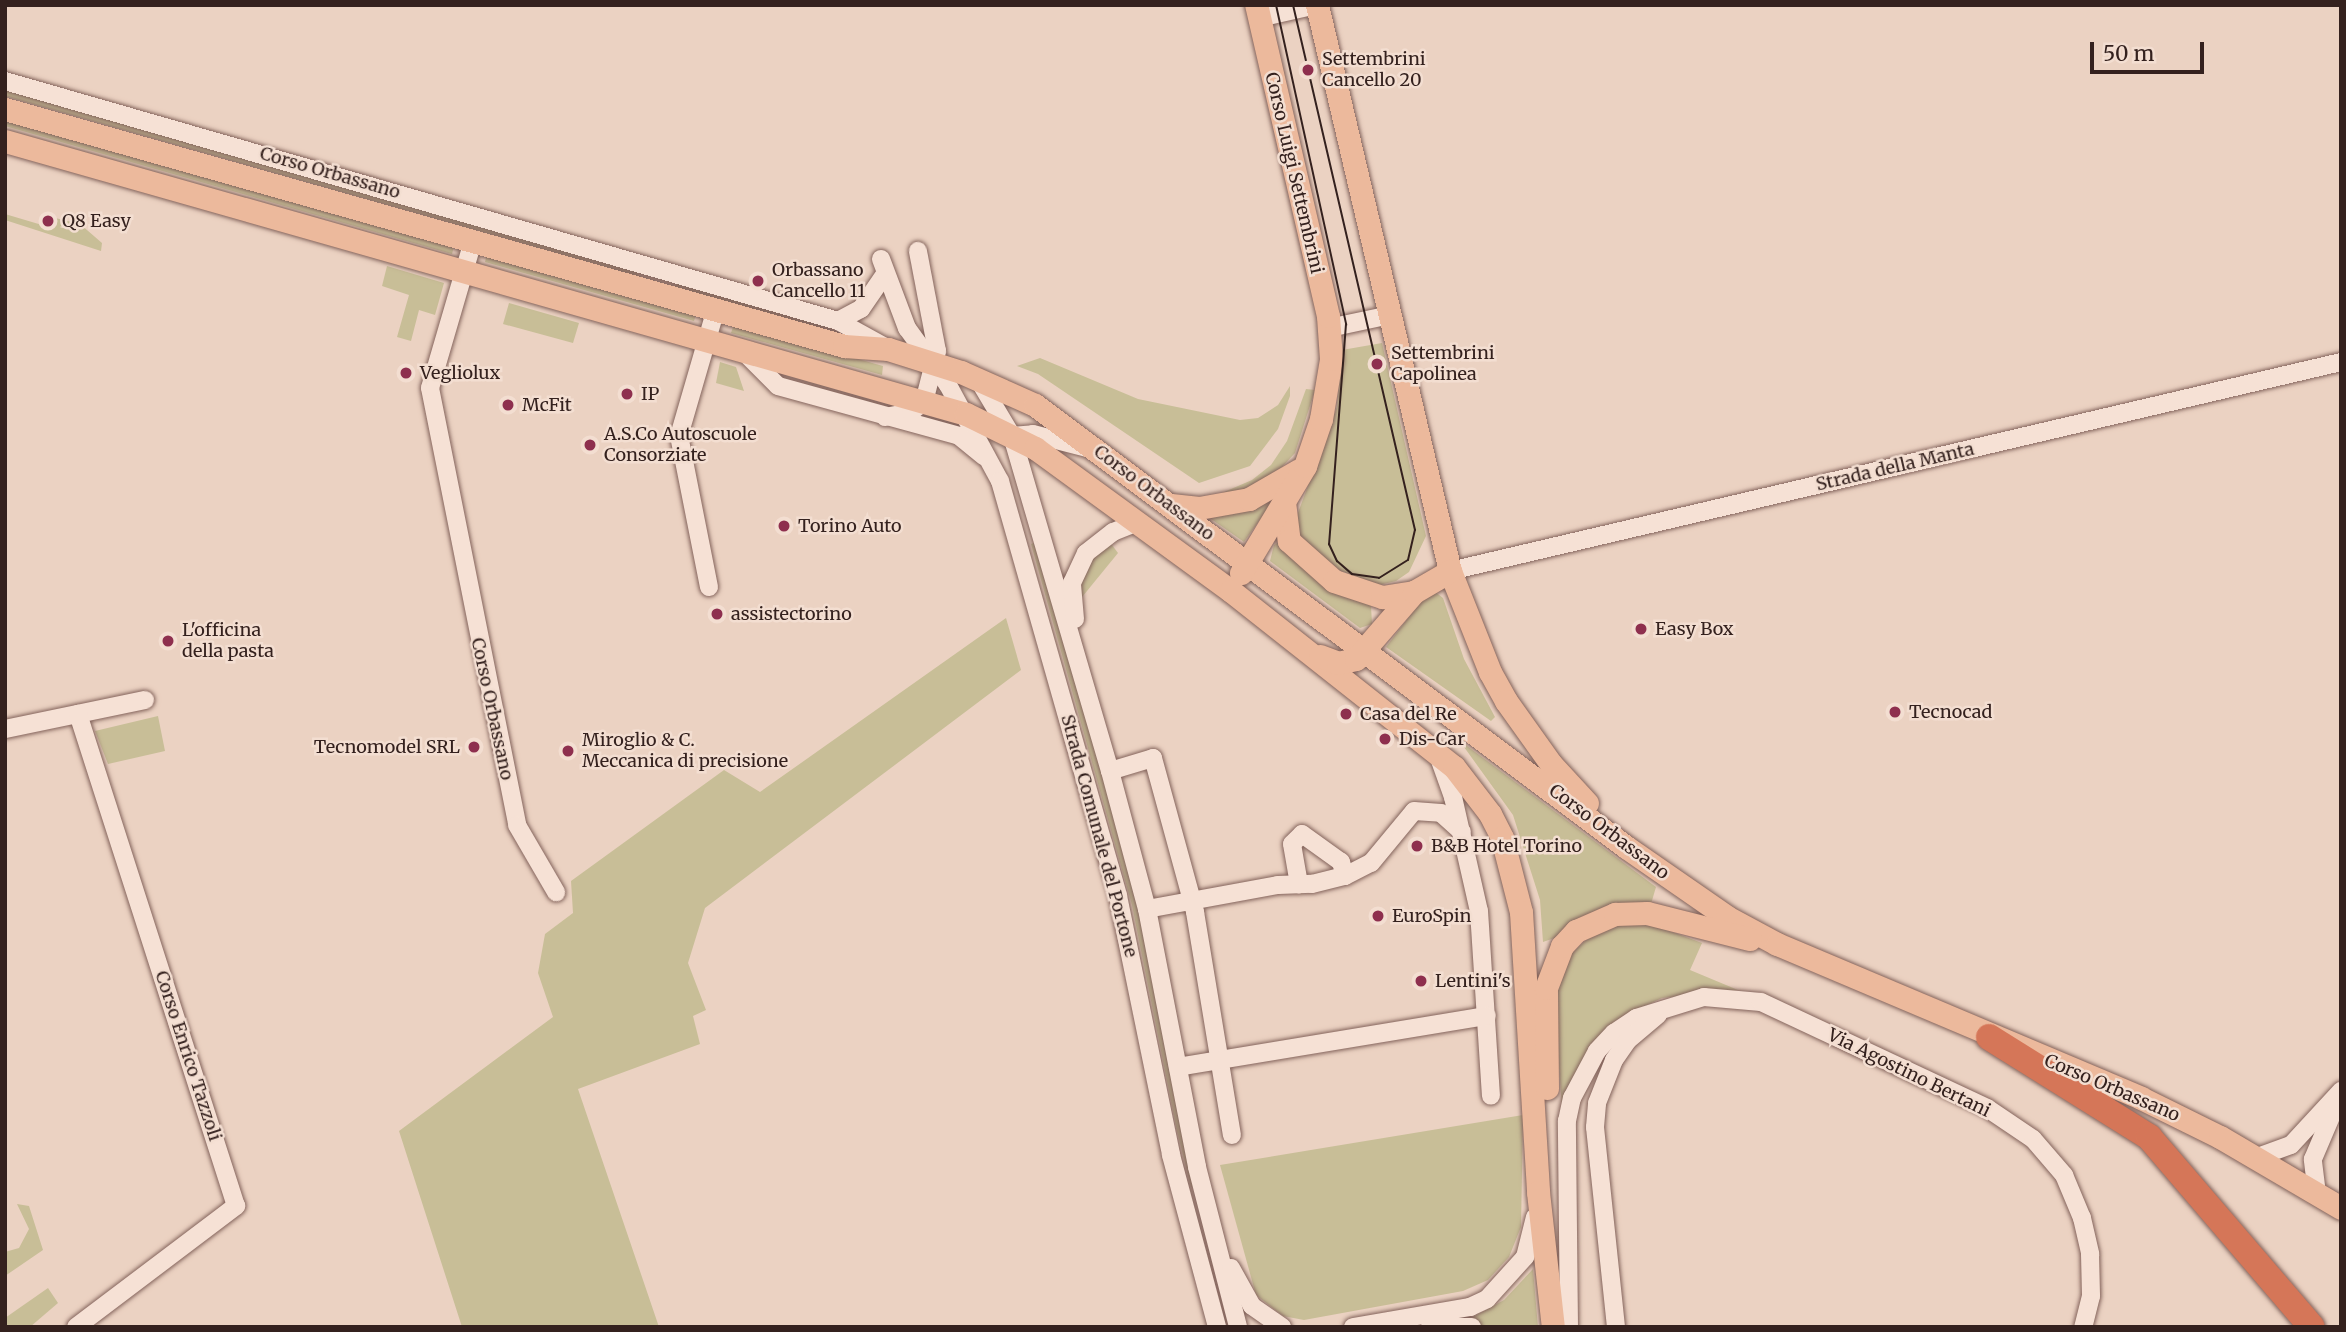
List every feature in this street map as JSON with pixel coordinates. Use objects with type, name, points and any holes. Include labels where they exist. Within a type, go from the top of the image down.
[{"type":"highway","points":[[1989,1037],[2149,1137],[2312,1327]]},
{"type":"main road","name":"Corso Luigi Settembrini","points":[[1316,5],[1450,571],[1490,672],[1506,701],[1551,764],[1626,847]]},
{"type":"main road","name":"Corso Luigi Settembrini","points":[[1231,591],[1305,466],[1321,419],[1331,359],[1329,328],[1257,11]]},
{"type":"main road","name":"Corso Orbassano","points":[[5,108],[844,346],[888,349],[978,379],[1035,405],[1365,648],[1626,847],[1727,917],[1777,944],[1989,1037],[2141,1098],[2255,1158],[2341,1208]]},
{"type":"main road","name":"Corso Orbassano","points":[[5,141],[966,414],[1012,436],[1138,522],[1231,591],[1437,752],[1490,814],[1513,869],[1521,912],[1538,1192],[1552,1289],[1553,1327]]},
{"type":"main road","points":[[1170,505],[1199,508],[1249,499],[1305,466]]},
{"type":"main road","points":[[1284,502],[1289,541],[1334,581],[1382,597],[1414,592]]},
{"type":"main road","points":[[1311,653],[1349,662],[1365,648],[1414,592],[1450,571]]},
{"type":"main road","points":[[1552,1289],[1545,1012],[1551,967],[1562,946],[1594,920],[1647,913],[1777,944]]},
{"type":"street","name":"Corso Luigi Settembrini","points":[[1257,11],[1316,5]]},
{"type":"street","name":"Corso Orbassano","points":[[5,81],[838,321],[888,349]]},
{"type":"street","name":"Corso Orbassano","points":[[473,241],[430,388],[517,825],[556,892]]},
{"type":"street","points":[[881,418],[911,412],[925,402],[938,340],[918,251]]},
{"type":"street","points":[[653,267],[656,293]]},
{"type":"street","name":"Strada Comunale del Portone","points":[[838,321],[857,313],[883,267],[907,328],[933,362],[966,414],[1000,481],[1118,895],[1171,1155],[1217,1327]]},
{"type":"street","points":[[656,293],[672,272]]},
{"type":"street","points":[[709,587],[679,436],[716,309]]},
{"type":"street","points":[[1329,328],[1390,315]]},
{"type":"street","points":[[741,348],[778,386],[881,418],[959,436],[991,463]]},
{"type":"street","name":"Strada della Manta","points":[[1450,571],[2341,362]]},
{"type":"street","name":"Strada Comunale del Portone","points":[[978,379],[1012,436],[1110,771],[1147,909],[1212,1228],[1238,1327]]},
{"type":"street","points":[[1000,481],[1005,443],[1012,436],[1033,434],[1097,450]]},
{"type":"street","points":[[1074,644],[1072,583],[1079,564],[1102,539],[1138,522]]},
{"type":"street","points":[[5,729],[145,700]]},
{"type":"street","name":"Corso Enrico Tazzoli","points":[[76,1327],[236,1206],[78,714]]},
{"type":"street","points":[[1437,752],[1462,832],[1479,911],[1492,1096]]},
{"type":"street","name":"Strada Comunale del Portone","points":[[1110,771],[1153,758],[1192,901],[1232,1135]]},
{"type":"street","name":"Strada Comunale del Portone","points":[[1147,909],[1345,876],[1371,863],[1414,811],[1441,813],[1462,832]]},
{"type":"street","points":[[1299,884],[1292,844],[1302,834],[1341,862],[1345,876]]},
{"type":"street","name":"Via Agostino Bertani","points":[[1569,1327],[1567,1121],[1581,1074],[1614,1033],[1636,1018],[1704,997],[1761,1002],[1987,1108],[2033,1139],[2064,1175],[2082,1218],[2090,1254],[2091,1296],[2083,1327]]},
{"type":"street","name":"Via Agostino Bertani","points":[[1616,1327],[1595,1127],[1597,1103],[1609,1071],[1628,1040],[1666,1008]]},
{"type":"street","points":[[1178,1067],[1487,1016]]},
{"type":"street","points":[[2255,1158],[2291,1144],[2341,1093]]},
{"type":"street","points":[[2317,1194],[2314,1159],[2341,1093]]},
{"type":"street","name":"Corso Orbassano","points":[[1362,1325],[1470,1307],[1487,1299],[1516,1272],[1525,1257],[1538,1192]]},
{"type":"street","points":[[1212,1228],[1244,1295],[1261,1315],[1282,1327]]},
{"type":"street","name":"Corso Orbassano","points":[[1362,1325],[1390,1327]]},
{"type":"street","points":[[1430,1327],[1472,1327]]},
{"type":"shaded area","points":[[5,90],[639,271],[638,276],[5,96]]},
{"type":"shaded area","points":[[5,119],[454,246],[452,254],[5,126]]},
{"type":"shaded area","points":[[5,214],[42,225],[47,216],[80,224],[102,243],[101,251],[5,220]]},
{"type":"shaded area","points":[[487,254],[697,311],[694,321],[485,262]]},
{"type":"shaded area","points":[[387,266],[444,283],[435,315],[419,310],[411,341],[397,337],[409,295],[382,286]]},
{"type":"shaded area","points":[[676,282],[824,325],[824,330],[675,288]]},
{"type":"shaded area","points":[[509,303],[579,323],[573,343],[503,324]]},
{"type":"shaded area","points":[[734,324],[883,366],[882,375],[731,333]]},
{"type":"shaded area","points":[[1382,343],[1426,536],[1409,572],[1396,581],[1379,585],[1333,568],[1302,541],[1295,521],[1337,407],[1342,350]]},
{"type":"shaded area","points":[[1040,358],[1138,399],[1240,420],[1258,418],[1278,405],[1290,386],[1290,396],[1278,429],[1250,466],[1199,483],[1038,374],[1017,366]]},
{"type":"shaded area","points":[[720,362],[736,367],[744,391],[716,383]]},
{"type":"shaded area","points":[[1306,389],[1315,390],[1295,453],[1282,467],[1242,492],[1210,498],[1252,480],[1271,465],[1287,441]]},
{"type":"shaded area","points":[[1276,497],[1244,542],[1204,514],[1239,512]]},
{"type":"shaded area","points":[[1109,541],[1118,553],[1078,602],[1080,576],[1086,562]]},
{"type":"shaded area","points":[[1038,542],[1141,908],[1196,1187],[1191,1187],[1177,1131],[1132,905],[1031,544]]},
{"type":"shaded area","points":[[1280,542],[1371,606],[1372,624],[1360,628],[1270,561],[1274,545]]},
{"type":"shaded area","points":[[1434,591],[1443,598],[1464,659],[1495,717],[1491,721],[1386,647],[1424,597]]},
{"type":"shaded area","points":[[1006,618],[1021,670],[705,908],[688,963],[706,1010],[693,1016],[700,1044],[578,1089],[659,1327],[462,1327],[399,1131],[553,1017],[538,973],[545,934],[573,913],[571,881],[724,770],[760,792]]},
{"type":"shaded area","points":[[158,716],[165,751],[108,764],[95,731]]},
{"type":"shaded area","points":[[1459,740],[1656,887],[1651,904],[1543,942],[1540,900],[1513,815]]},
{"type":"shaded area","points":[[1646,922],[1702,943],[1690,970],[1738,990],[1662,998],[1626,1015],[1584,1057],[1562,1110],[1554,987],[1561,963],[1597,930],[1621,923]]},
{"type":"shaded area","points":[[1523,1115],[1521,1227],[1509,1257],[1488,1280],[1463,1291],[1304,1320],[1283,1316],[1256,1295],[1220,1165]]},
{"type":"shaded area","points":[[17,1204],[29,1206],[43,1250],[5,1276],[5,1252],[19,1248],[29,1229]]},
{"type":"shaded area","points":[[1533,1269],[1538,1327],[1482,1327],[1469,1319],[1504,1300]]},
{"type":"shaded area","points":[[48,1288],[58,1303],[30,1327],[5,1327],[5,1318]]},
{"type":"tram line","points":[[1276,5],[1346,324],[1329,544],[1337,561],[1352,574],[1379,578],[1408,560],[1415,530],[1293,5]]},
{"type":"place","name":"Settembrini Cancello 20","points":[[1308,70]]},
{"type":"place","name":"Q8 Easy","points":[[48,221]]},
{"type":"place","name":"Orbassano Cancello 11","points":[[758,281]]},
{"type":"place","name":"Settembrini Capolinea","points":[[1377,364]]},
{"type":"place","name":"Vegliolux","points":[[406,373]]},
{"type":"place","name":"IP","points":[[627,394]]},
{"type":"place","name":"McFit","points":[[508,405]]},
{"type":"place","name":"A.S.Co Autoscuole Consorziate","points":[[590,445]]},
{"type":"place","name":"Torino Auto","points":[[784,526]]},
{"type":"place","name":"assistectorino","points":[[717,614]]},
{"type":"place","name":"Easy Box","points":[[1641,629]]},
{"type":"place","name":"L'officina della pasta","points":[[168,641]]},
{"type":"place","name":"Tecnocad","points":[[1895,712]]},
{"type":"place","name":"Casa del Re","points":[[1346,714]]},
{"type":"place","name":"Dis-Car","points":[[1385,739]]},
{"type":"place","name":"Tecnomodel SRL","points":[[474,747]]},
{"type":"place","name":"Miroglio & C. Meccanica di precisione","points":[[568,751]]},
{"type":"place","name":"B&B Hotel Torino","points":[[1417,846]]},
{"type":"place","name":"EuroSpin","points":[[1378,916]]},
{"type":"place","name":"Lentini's","points":[[1421,981]]}]
